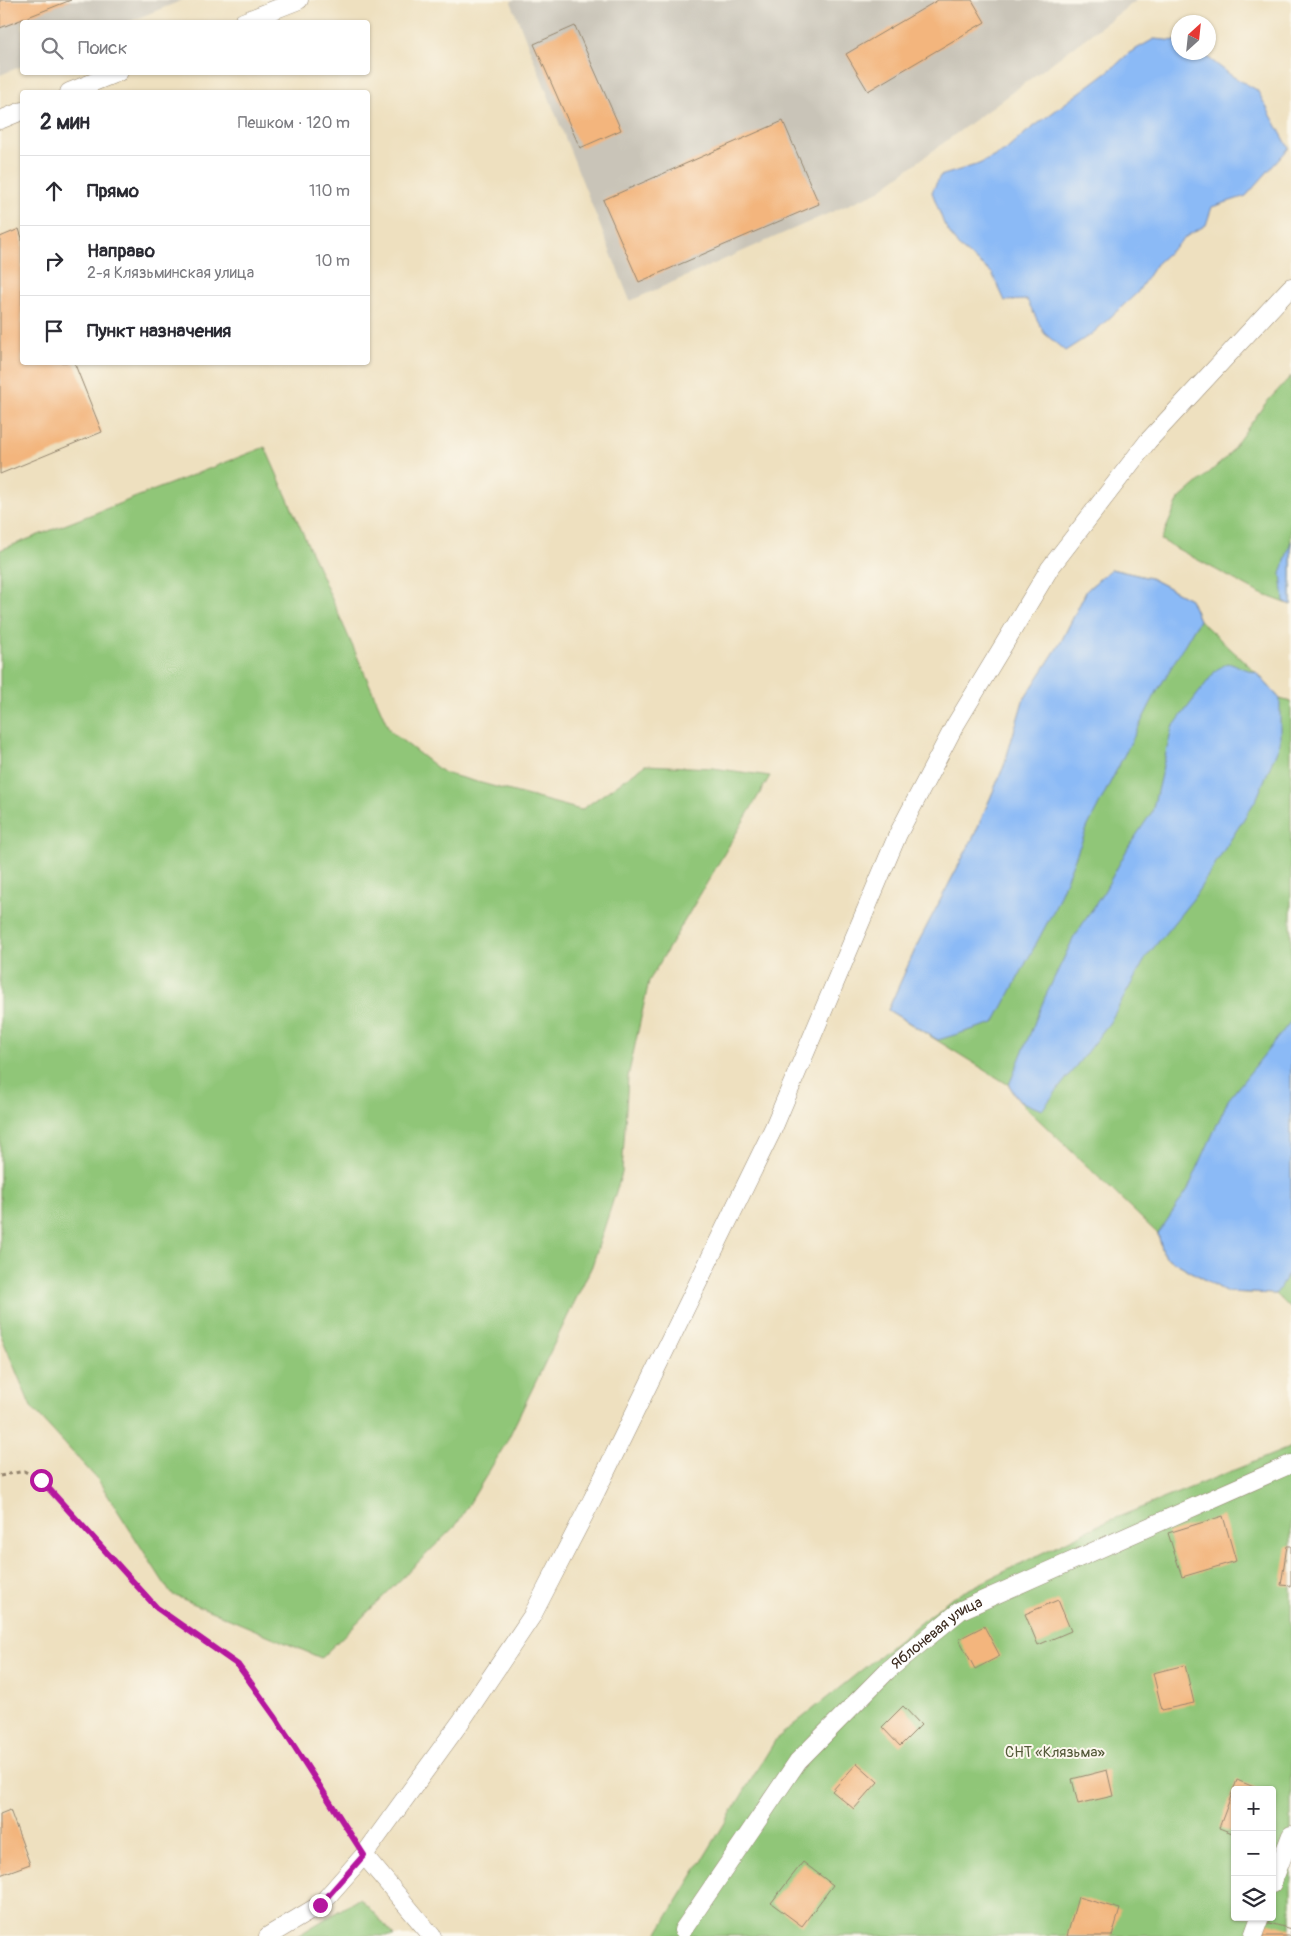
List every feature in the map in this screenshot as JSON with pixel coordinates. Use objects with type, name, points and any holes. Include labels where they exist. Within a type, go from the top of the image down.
[{"type":"lane","points":[[248,20],[299,0]]},
{"type":"lane","points":[[74,90],[111,75]]},
{"type":"lane","points":[[0,120],[20,112]]},
{"type":"lane","points":[[268,1936],[320,1905],[364,1855],[462,1720],[532,1616],[575,1533],[773,1129],[898,834],[954,727],[1050,568],[1148,441],[1291,287]]},
{"type":"lane","name":"Яблоневая улица","points":[[683,1930],[798,1761],[887,1671],[961,1610],[1291,1464]]},
{"type":"lane","points":[[1275,1876],[1291,1835]]},
{"type":"lane","points":[[364,1855],[432,1936]]},
{"type":"lane","points":[[1253,1936],[1259,1921]]},
{"type":"path","points":[[0,1476],[24,1471],[41,1480],[157,1608],[238,1665],[276,1718],[364,1855]]},
{"type":"shaded area","points":[[0,0],[183,0],[133,20],[20,20],[20,67],[0,75]]},
{"type":"shaded area","points":[[513,0],[1137,0],[877,192],[630,301],[511,2]]},
{"type":"green space","points":[[1291,376],[1291,605],[1259,593],[1161,540],[1179,499],[1226,458],[1265,404]]},
{"type":"green space","points":[[265,447],[390,731],[444,773],[581,810],[645,765],[713,768],[770,776],[649,981],[628,1077],[622,1173],[592,1266],[506,1443],[457,1524],[321,1658],[171,1594],[98,1480],[31,1407],[0,1333],[0,550]]},
{"type":"green space","points":[[1111,569],[1150,578],[1190,599],[1199,620],[1257,673],[1280,699],[1291,702],[1291,1309],[1276,1294],[1227,1292],[1164,1256],[1158,1234],[1019,1101],[1009,1085],[888,1010],[919,941],[974,836],[1004,766],[1023,701],[1061,642],[1087,590]]},
{"type":"green space","name":"СНТ «Клязьма»","points":[[1291,1447],[1291,1936],[656,1936],[776,1739],[951,1598],[1101,1524]]},
{"type":"green space","points":[[360,1898],[395,1936],[297,1936]]},
{"type":"water","points":[[1154,39],[1171,40],[1171,60],[1211,60],[1232,76],[1257,90],[1289,148],[1246,196],[1212,207],[1206,225],[1187,236],[1156,264],[1137,293],[1093,333],[1065,351],[1044,333],[1027,300],[1005,301],[992,273],[958,246],[944,224],[932,192],[940,176],[979,164],[1005,151],[1024,134],[1115,66],[1129,53]]},
{"type":"water","points":[[1291,541],[1291,605],[1284,601],[1281,574]]},
{"type":"water","points":[[1111,569],[1150,578],[1190,599],[1199,620],[1155,695],[1088,826],[1054,910],[994,1023],[938,1040],[888,1010],[919,941],[974,836],[1004,766],[1023,701],[1061,642],[1087,590]]},
{"type":"water","points":[[1228,663],[1257,673],[1280,699],[1280,743],[1257,798],[1193,899],[1147,956],[1110,1022],[1042,1110],[1019,1101],[1009,1085],[1045,997],[1074,937],[1105,890],[1129,846],[1152,812],[1172,728],[1216,670]]},
{"type":"water","points":[[1291,1021],[1291,1270],[1276,1294],[1227,1292],[1164,1256],[1158,1234],[1188,1189],[1228,1100]]},
{"type":"building","points":[[0,0],[71,0],[20,20],[0,28]]},
{"type":"building","points":[[938,0],[972,0],[985,22],[868,91],[846,54]]},
{"type":"building","points":[[575,26],[621,130],[580,148],[534,44]]},
{"type":"building","points":[[783,121],[819,204],[639,282],[603,200]]},
{"type":"building","points":[[19,229],[20,232],[20,365],[75,365],[102,432],[0,474],[0,237]]},
{"type":"building","points":[[1223,1516],[1236,1561],[1182,1577],[1168,1533]]},
{"type":"building","points":[[1287,1546],[1291,1546],[1291,1586],[1281,1585]]},
{"type":"building","points":[[1058,1600],[1071,1631],[1038,1645],[1025,1614]]},
{"type":"building","points":[[984,1626],[1000,1656],[975,1669],[959,1639]]},
{"type":"building","points":[[1185,1665],[1194,1703],[1162,1710],[1153,1673]]},
{"type":"building","points":[[903,1706],[921,1725],[900,1746],[882,1727]]},
{"type":"building","points":[[857,1763],[878,1782],[854,1809],[832,1791]]},
{"type":"building","points":[[1107,1770],[1113,1796],[1078,1804],[1072,1779]]},
{"type":"building","points":[[1237,1780],[1251,1786],[1235,1786]]},
{"type":"building","points":[[1231,1796],[1231,1832],[1219,1828]]},
{"type":"building","points":[[10,1810],[30,1864],[0,1875],[0,1814]]},
{"type":"building","points":[[803,1862],[833,1885],[802,1926],[771,1903]]},
{"type":"building","points":[[1078,1897],[1120,1909],[1112,1936],[1067,1936]]},
{"type":"building","points":[[1266,1922],[1291,1929],[1291,1936],[1262,1936]]},
{"type":"route","points":[[41,1480],[157,1608],[238,1665],[276,1718],[364,1855],[320,1905]]}]
